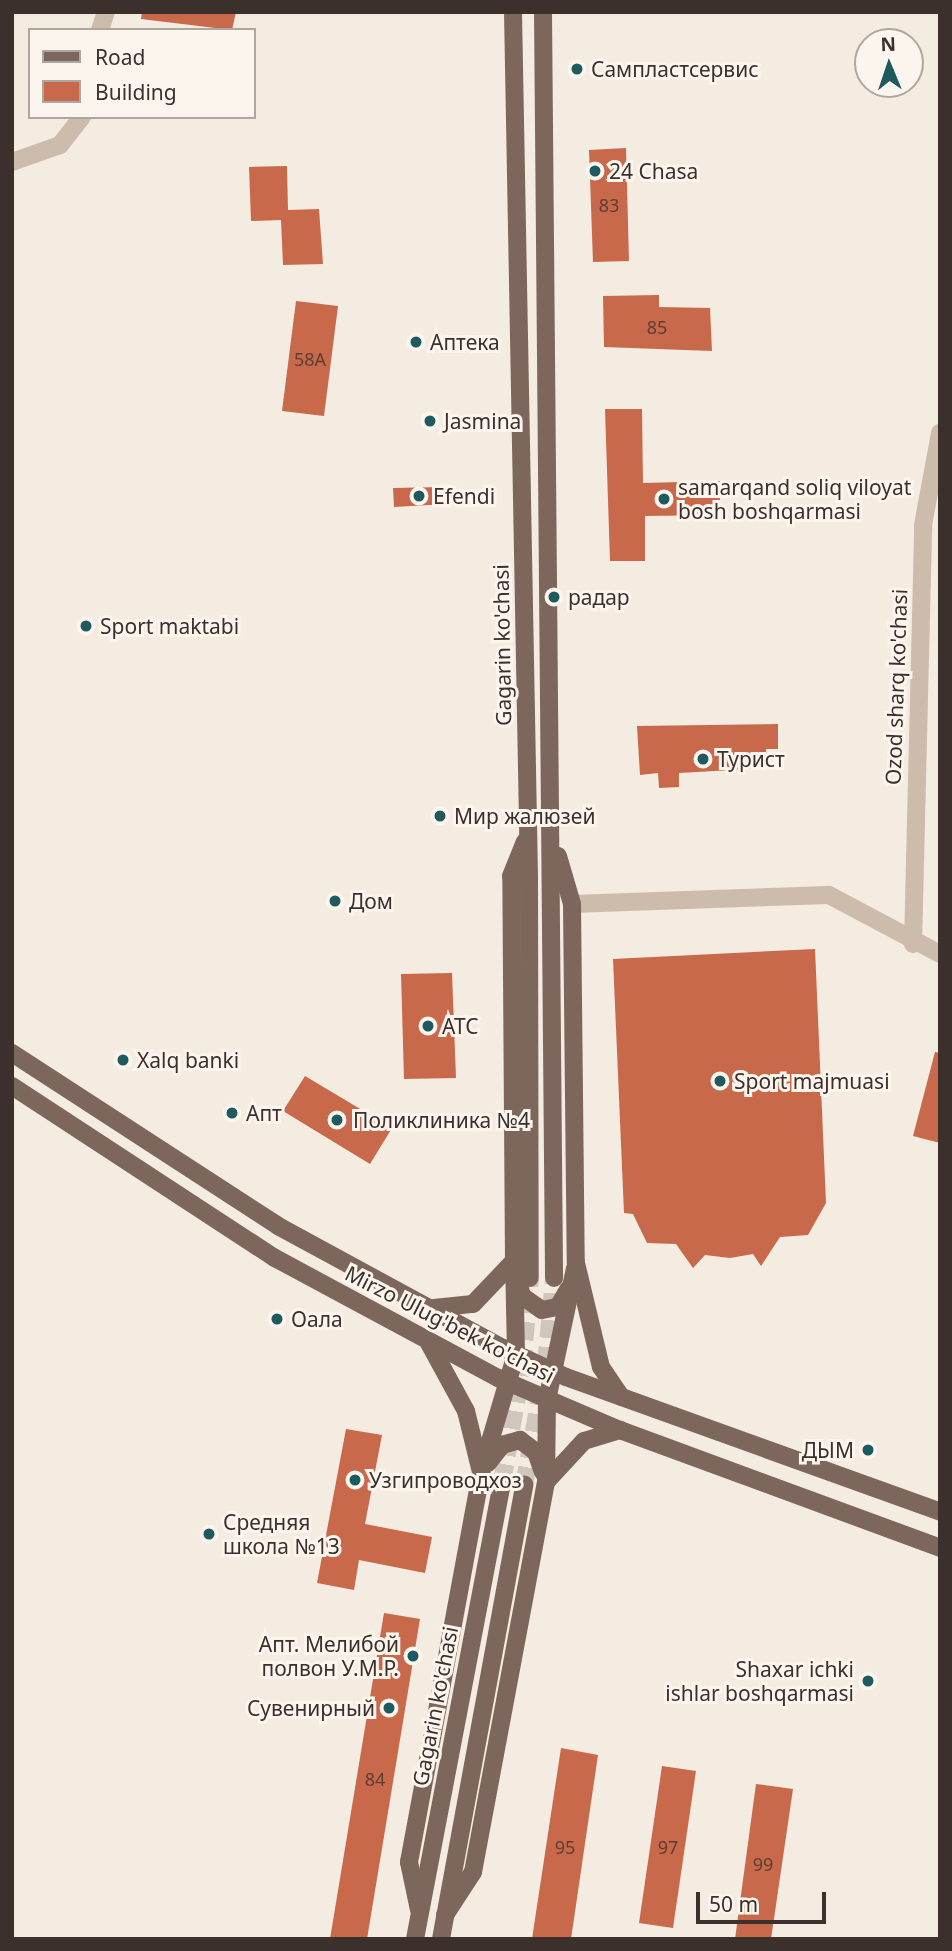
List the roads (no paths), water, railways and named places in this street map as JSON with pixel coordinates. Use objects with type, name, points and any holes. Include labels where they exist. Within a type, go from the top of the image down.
[{"type":"main road","name":"Gagarin ko'chasi","points":[[513,12],[529,832],[530,1278]]},
{"type":"main road","points":[[543,12],[554,1278]]},
{"type":"main road","points":[[419,1910],[409,1862],[481,1472],[510,1384],[516,1354],[511,876],[529,832]]},
{"type":"main road","points":[[444,1915],[472,1872],[546,1482],[547,1400],[576,1264],[572,904],[551,833]]},
{"type":"main road","name":"Mirzo Ulug'bek ko'chasi","points":[[12,1053],[278,1226],[423,1307],[516,1354],[554,1372],[621,1397],[940,1512]]},
{"type":"main road","name":"Mirzo Ulug'bek ko'chasi","points":[[12,1086],[275,1258],[510,1384],[620,1430],[940,1548]]},
{"type":"main road","points":[[514,1261],[522,1296],[542,1310],[558,1307],[576,1264]]},
{"type":"main road","points":[[423,1307],[457,1310],[473,1304],[514,1261]]},
{"type":"main road","points":[[576,1264],[601,1367],[621,1397]]},
{"type":"main road","points":[[427,1340],[466,1410],[481,1472]]},
{"type":"main road","points":[[546,1482],[584,1441],[620,1430]]},
{"type":"main road","points":[[481,1472],[502,1446],[520,1440],[536,1452],[546,1482]]},
{"type":"main road","name":"Gagarin ko'chasi","points":[[415,1939],[502,1482]]},
{"type":"main road","points":[[441,1939],[524,1485]]},
{"type":"street","points":[[12,162],[60,145],[80,119]]},
{"type":"street","name":"Ozod sharq ko'chasi","points":[[913,944],[923,525],[940,433]]},
{"type":"street","points":[[572,904],[829,895],[913,944],[940,954]]},
{"type":"tunnel","points":[[502,1482],[522,1367],[530,1278]]},
{"type":"tunnel","points":[[524,1485],[546,1365],[554,1278]]},
{"type":"place","name":"Сампластсервис","points":[[577,69]]},
{"type":"place","name":"24 Chasa","points":[[595,171]]},
{"type":"place","name":"Аптека","points":[[416,342]]},
{"type":"place","name":"Jasmina","points":[[430,421]]},
{"type":"place","name":"Efendi","points":[[419,496]]},
{"type":"place","name":"samarqand soliq viloyat bosh boshqarmasi","points":[[664,499]]},
{"type":"place","name":"радар","points":[[554,597]]},
{"type":"place","name":"Sport maktabi","points":[[86,626]]},
{"type":"place","name":"Турист","points":[[703,759]]},
{"type":"place","name":"Мир жалюзей","points":[[440,816]]},
{"type":"place","name":"Дом","points":[[335,901]]},
{"type":"place","name":"ATC","points":[[428,1026]]},
{"type":"place","name":"Xalq banki","points":[[123,1060]]},
{"type":"place","name":"Sport majmuasi","points":[[720,1081]]},
{"type":"place","name":"Апт","points":[[232,1113]]},
{"type":"place","name":"Поликлиника №4","points":[[337,1120]]},
{"type":"place","name":"Оала","points":[[277,1319]]},
{"type":"place","name":"ДЫМ","points":[[868,1450]]},
{"type":"place","name":"Узгипроводхоз","points":[[355,1480]]},
{"type":"place","name":"Средняя школа №13","points":[[209,1534]]},
{"type":"place","name":"Апт. Мелибой полвон У.М.Р.","points":[[413,1656]]},
{"type":"place","name":"Shaxar ichki ishlar boshqarmasi","points":[[868,1681]]},
{"type":"place","name":"Сувенирный","points":[[389,1708]]}]
